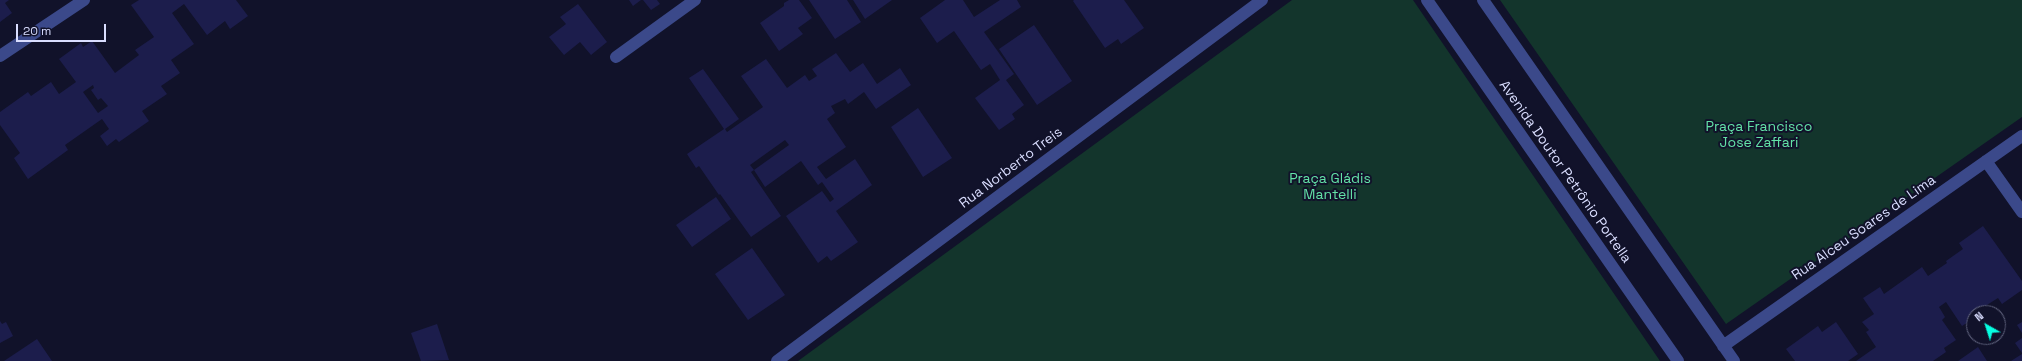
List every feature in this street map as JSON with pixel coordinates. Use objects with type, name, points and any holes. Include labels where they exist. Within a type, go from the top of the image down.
[{"type":"street","points":[[0,56],[84,0]]},
{"type":"street","points":[[616,57],[695,0]]},
{"type":"street","name":"Rua Norberto Treis","points":[[777,361],[1262,0]]},
{"type":"street","name":"Avenida Doutor Petrônio Portella","points":[[1428,0],[1678,361]]},
{"type":"street","points":[[1483,0],[1734,361]]},
{"type":"street","name":"Rua Alceu Soares de Lima","points":[[1723,346],[2022,136]]},
{"type":"street","points":[[1986,161],[2022,212]]},
{"type":"green space","name":"Praça Gládis Mantelli","points":[[1292,0],[1413,0],[1660,361],[798,361]]},
{"type":"green space","name":"Praça Francisco Jose Zaffari","points":[[1500,0],[2022,0],[2022,117],[1726,324]]},
{"type":"building","points":[[0,0],[9,0],[5,3],[12,13],[0,22]]},
{"type":"building","points":[[139,0],[236,0],[248,16],[230,29],[225,21],[207,35],[184,4],[172,13],[194,44],[171,60],[180,73],[161,86],[167,94],[142,111],[149,121],[119,142],[116,139],[107,146],[100,136],[109,129],[102,119],[65,145],[68,150],[28,179],[14,158],[20,153],[0,125],[0,112],[28,92],[31,96],[51,82],[59,94],[76,82],[59,59],[81,43],[83,47],[92,41],[115,73],[139,55],[135,50],[154,37],[131,5]],"holes":[[[93,85],[94,88],[91,90],[98,100],[101,98],[108,106],[98,113],[83,92]]]},
{"type":"building","points":[[629,0],[641,0],[633,6]]},
{"type":"building","points":[[643,0],[657,0],[660,4],[651,10]]},
{"type":"building","points":[[789,0],[799,0],[812,18],[798,28],[803,34],[779,51],[760,23],[784,6],[784,3]]},
{"type":"building","points":[[809,0],[847,0],[861,22],[835,39]]},
{"type":"building","points":[[853,0],[892,0],[865,19]]},
{"type":"building","points":[[945,0],[963,0],[974,17],[1000,0],[1017,0],[1021,7],[984,32],[1014,74],[1006,80],[1024,105],[1012,114],[1015,119],[999,130],[975,98],[1000,80],[990,64],[981,70],[954,31],[937,43],[920,18]]},
{"type":"building","points":[[1124,0],[1144,28],[1121,44],[1118,39],[1105,48],[1073,1]]},
{"type":"building","points":[[578,4],[607,42],[591,55],[580,42],[564,55],[549,37],[566,24],[560,17]]},
{"type":"building","points":[[1034,25],[1072,81],[1037,105],[999,49]]},
{"type":"building","points":[[836,53],[850,72],[863,63],[877,84],[900,68],[911,85],[876,109],[864,92],[848,104],[845,99],[831,106],[835,113],[827,119],[846,147],[817,167],[826,179],[855,159],[872,185],[836,211],[858,242],[831,261],[827,256],[818,263],[786,216],[822,191],[830,202],[834,199],[822,182],[818,185],[801,161],[765,187],[754,170],[751,172],[781,216],[751,237],[699,166],[696,168],[687,154],[724,129],[689,78],[703,69],[739,119],[725,129],[727,132],[763,107],[741,76],[766,59],[787,88],[805,75],[809,81],[817,76],[812,69]],"holes":[[[785,140],[789,145],[754,170],[750,165]]]},
{"type":"building","points":[[918,108],[952,158],[923,177],[891,127]]},
{"type":"building","points":[[716,197],[731,219],[692,247],[676,225]]},
{"type":"building","points":[[1983,226],[2022,281],[2022,290],[2002,304],[1998,298],[1987,305],[1966,305],[1966,323],[1962,326],[1946,302],[1939,307],[1945,317],[1942,320],[1956,340],[1944,348],[1946,352],[1933,361],[1856,361],[1876,347],[1866,332],[1869,330],[1862,322],[1874,314],[1863,298],[1880,287],[1884,294],[1922,267],[1928,276],[1947,263],[1946,261],[1963,249],[1959,243]]},
{"type":"building","points":[[752,248],[785,295],[748,320],[715,274]]},
{"type":"building","points":[[0,321],[2,324],[6,322],[13,336],[0,343]]},
{"type":"building","points":[[1836,322],[1858,354],[1848,361],[1795,361],[1786,349],[1818,326],[1822,332]]},
{"type":"building","points":[[2022,322],[2022,333],[2017,325]]},
{"type":"building","points":[[437,324],[449,360],[421,361],[411,333]]},
{"type":"building","points":[[2022,338],[2022,353],[2015,343]]},
{"type":"building","points":[[37,339],[52,361],[4,361]]},
{"type":"building","points":[[1978,347],[1987,361],[1958,361]]},
{"type":"building","points":[[2022,354],[2022,361],[2011,361]]}]
